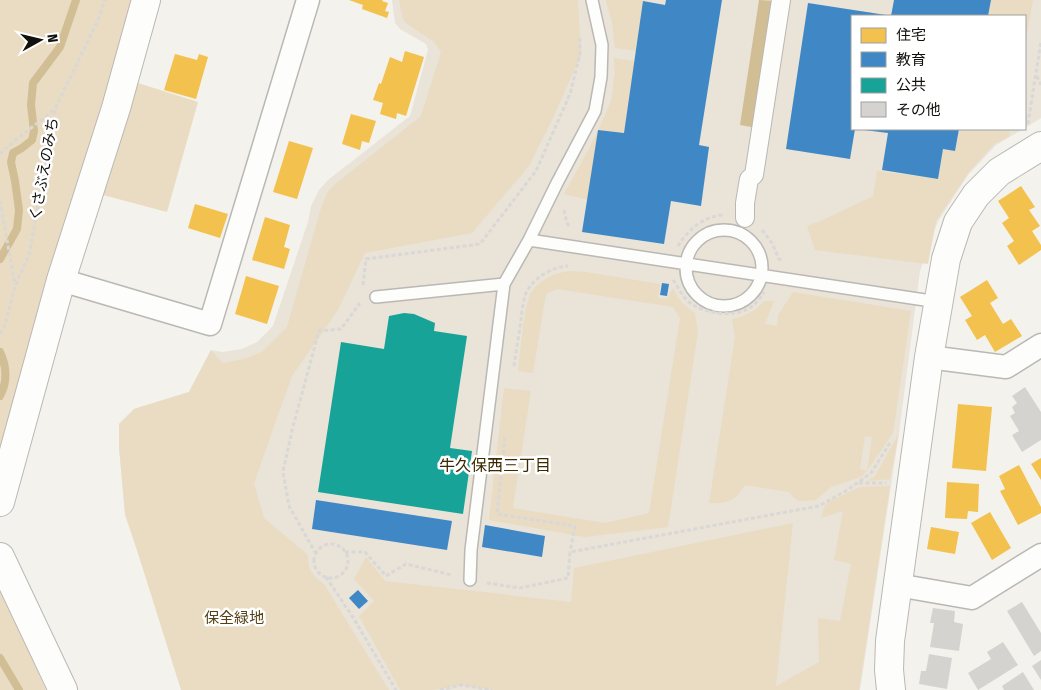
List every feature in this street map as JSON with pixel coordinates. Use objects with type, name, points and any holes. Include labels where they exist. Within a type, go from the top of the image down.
[{"type":"street","points":[[0,502],[61,280],[116,108],[146,0]]},
{"type":"street","points":[[61,280],[210,324],[308,0]]},
{"type":"street","points":[[745,218],[745,203],[749,179],[754,175],[782,0]]},
{"type":"street","points":[[891,690],[889,670],[890,641],[897,585],[938,302],[946,259],[958,222],[976,195],[1034,135]]},
{"type":"street","points":[[930,357],[1006,367],[1041,345]]},
{"type":"street","points":[[897,585],[972,598],[1041,555]]},
{"type":"street","points":[[0,557],[63,690]]},
{"type":"lane","points":[[470,580],[471,550],[504,284],[596,111],[601,77],[602,45],[592,0]]},
{"type":"lane","points":[[720,230],[735,231],[746,236],[756,245],[762,259],[762,275],[758,287],[748,298],[735,305],[717,306],[702,300],[692,290],[687,278],[686,264],[694,245],[706,235],[720,230]]},
{"type":"lane","points":[[529,240],[938,302]]},
{"type":"lane","points":[[376,297],[504,284]]},
{"type":"path","name":"くさぶえのみち","points":[[0,334],[5,325],[15,286],[28,255],[55,109],[98,20],[105,0]]},
{"type":"path","points":[[1034,135],[1037,71],[1041,41]]},
{"type":"path","points":[[1041,61],[1037,71],[1041,85]]},
{"type":"path","points":[[0,154],[55,109]]},
{"type":"path","points":[[536,171],[557,183],[564,198],[566,223],[573,231]]},
{"type":"path","name":"くさぶえのみち","points":[[0,201],[15,286]]},
{"type":"path","points":[[513,370],[526,293],[533,283],[550,271],[558,267],[575,265]]},
{"type":"path","points":[[673,280],[692,304],[709,312],[726,314],[747,310],[759,301],[766,290]]},
{"type":"path","points":[[345,552],[365,552],[386,576],[406,564],[470,580],[520,588],[568,578],[574,526],[497,514],[505,437]]},
{"type":"path","points":[[570,552],[819,506],[849,490],[871,473],[890,443]]},
{"type":"path","points":[[859,483],[888,483]]},
{"type":"path","points":[[324,545],[336,545],[345,552],[347,565],[345,571],[340,575],[326,577],[317,570],[314,565],[314,559],[319,549],[324,545]]},
{"type":"path","points":[[326,577],[354,619],[396,690]]},
{"type":"path","points":[[440,690],[461,685],[492,690]]},
{"type":"shaded area","points":[[392,0],[1041,0],[1041,118],[1026,127],[1026,15],[851,15],[851,130],[1021,130],[996,145],[968,175],[938,221],[920,271],[899,433],[860,690],[186,690],[125,516],[119,424],[134,409],[189,392],[211,350],[222,352],[242,349],[257,342],[273,326],[308,222],[311,206],[319,190],[328,180],[410,116],[428,50],[426,44],[400,29],[395,23]]},
{"type":"shaded area","points":[[759,0],[776,1],[757,128],[740,125]]},
{"type":"green space","points":[[0,0],[134,0],[0,465]]},
{"type":"green space","name":"保全緑地","points":[[399,0],[578,0],[581,55],[529,166],[472,233],[365,253],[338,310],[292,376],[254,483],[264,518],[308,555],[312,572],[324,584],[389,690],[181,690],[125,512],[119,447],[119,424],[134,409],[189,392],[211,350],[223,363],[244,359],[262,352],[287,327],[327,193],[334,185],[421,116],[441,52],[434,42],[407,24],[403,19]]},
{"type":"green space","points":[[606,0],[644,0],[637,51],[615,48],[612,23]]},
{"type":"green space","points":[[991,0],[1033,0],[1026,38],[1026,15],[988,15]]},
{"type":"green space","points":[[614,58],[635,61],[624,133],[598,130],[588,200],[564,194],[590,147],[611,101],[615,72]]},
{"type":"green space","points":[[138,83],[198,102],[167,212],[103,195]]},
{"type":"green space","points":[[959,130],[1010,130],[1009,137],[994,144],[969,172],[936,221],[928,264],[815,250],[807,226],[873,196],[877,171],[938,179],[943,149],[955,151]]},
{"type":"green space","points":[[568,271],[586,272],[660,284],[658,298],[667,299],[673,288],[682,302],[695,313],[698,332],[668,527],[585,537],[489,520],[504,388],[531,391],[513,508],[605,523],[649,513],[680,318],[673,307],[557,289],[546,294],[533,373],[518,371],[525,317],[532,291],[548,277]]},
{"type":"green space","points":[[793,292],[911,311],[893,433],[867,471],[861,477],[831,487],[816,500],[799,501],[789,492],[745,485],[738,495],[726,502],[709,503],[735,337],[732,319],[750,313],[764,301],[774,301],[765,324],[777,326],[778,315]],"holes":[[[865,436],[872,437],[867,471],[860,469]]]},
{"type":"green space","points":[[899,433],[890,479],[867,481],[875,476]]},
{"type":"green space","points":[[890,486],[859,690],[494,690],[461,685],[433,690],[400,690],[359,616],[374,601],[354,579],[366,557],[385,581],[571,602],[574,568],[793,523],[776,686],[819,662],[818,618],[840,621],[851,564],[834,560],[843,511],[821,518],[824,507],[828,502],[860,487]]},
{"type":"green space","points":[[0,587],[46,690],[0,690]]},
{"type":"building: 住宅","points":[[349,0],[383,0],[388,3],[385,11],[389,12],[387,18],[362,9],[363,5]]},
{"type":"building: 住宅","points":[[405,51],[424,57],[406,116],[397,113],[396,119],[380,114],[383,103],[373,100],[379,83],[381,84],[390,57],[402,62]]},
{"type":"building: 住宅","points":[[175,54],[197,60],[199,54],[208,57],[196,99],[164,90]]},
{"type":"building: 住宅","points":[[351,114],[376,121],[369,143],[362,141],[360,150],[342,144]]},
{"type":"building: 住宅","points":[[289,141],[313,148],[297,199],[273,192]]},
{"type":"building: 住宅","points":[[1021,186],[1035,207],[1029,210],[1040,226],[1032,231],[1041,245],[1041,250],[1019,265],[1007,246],[1014,241],[1002,223],[1009,218],[998,201]]},
{"type":"building: 住宅","points":[[195,204],[228,214],[220,238],[188,228]]},
{"type":"building: 住宅","points":[[265,217],[290,225],[284,247],[290,249],[284,269],[252,260]]},
{"type":"building: 住宅","points":[[246,276],[279,286],[267,324],[235,314]]},
{"type":"building: 住宅","points":[[987,280],[998,298],[990,303],[1003,324],[1011,319],[1022,336],[995,352],[985,335],[977,340],[965,320],[972,316],[960,297]]},
{"type":"building: 住宅","points":[[958,404],[992,407],[986,471],[952,468]]},
{"type":"building: 住宅","points":[[1041,458],[1041,480],[1031,464]]},
{"type":"building: 住宅","points":[[1019,465],[1041,507],[1041,513],[1018,525],[1000,491],[1005,489],[999,476]]},
{"type":"building: 住宅","points":[[947,482],[979,484],[978,512],[968,511],[967,519],[945,518]]},
{"type":"building: 住宅","points":[[990,512],[1011,548],[992,560],[971,523]]},
{"type":"building: 住宅","points":[[931,527],[959,532],[955,554],[927,549]]},
{"type":"building: 教育","points":[[666,0],[722,0],[699,145],[709,147],[701,206],[671,201],[664,244],[582,232],[598,130],[624,133],[643,1],[665,5]]},
{"type":"building: 教育","points":[[894,0],[991,0],[988,15],[891,15]]},
{"type":"building: 教育","points":[[808,3],[886,15],[851,15],[851,130],[855,130],[850,159],[786,149]]},
{"type":"building: 教育","points":[[864,130],[959,130],[955,151],[943,149],[938,179],[882,170],[888,133]]},
{"type":"building: 教育","points":[[662,283],[669,284],[667,296],[660,295]]},
{"type":"building: 教育","points":[[316,500],[452,521],[447,550],[312,529]]},
{"type":"building: 教育","points":[[485,525],[545,536],[542,557],[482,547]]},
{"type":"building: 教育","points":[[358,590],[368,601],[359,609],[349,598]]},
{"type":"building: 公共","points":[[404,313],[414,314],[435,323],[434,331],[467,336],[450,448],[472,451],[463,514],[318,492],[341,342],[384,349],[389,316]]},
{"type":"building: その他","points":[[1025,387],[1041,412],[1041,440],[1022,452],[1012,435],[1019,431],[1010,416],[1015,413],[1012,407],[1017,403],[1012,396]]},
{"type":"building: その他","points":[[1022,602],[1041,633],[1041,651],[1034,656],[1007,611]]},
{"type":"building: その他","points":[[933,608],[955,611],[954,622],[963,624],[959,651],[930,647],[934,623],[930,623]]},
{"type":"building: その他","points":[[1003,642],[1018,665],[978,690],[968,673],[991,659],[987,652]]},
{"type":"building: その他","points":[[929,654],[952,658],[947,689],[919,684],[921,671],[926,671]]},
{"type":"building: その他","points":[[1041,660],[1041,680],[1032,666]]},
{"type":"building: その他","points":[[1023,672],[1034,690],[1004,690],[1002,686]]},
{"type":"waterway","points":[[0,259],[17,229],[19,210],[11,162],[13,153],[32,140],[34,131],[31,105],[33,83],[60,47],[76,0]]},
{"type":"waterway","points":[[0,352],[6,374],[0,396]]},
{"type":"waterway","points":[[0,658],[19,690]]},
{"type":"district","name":"牛久保西三丁目","points":[[495,465]]}]
